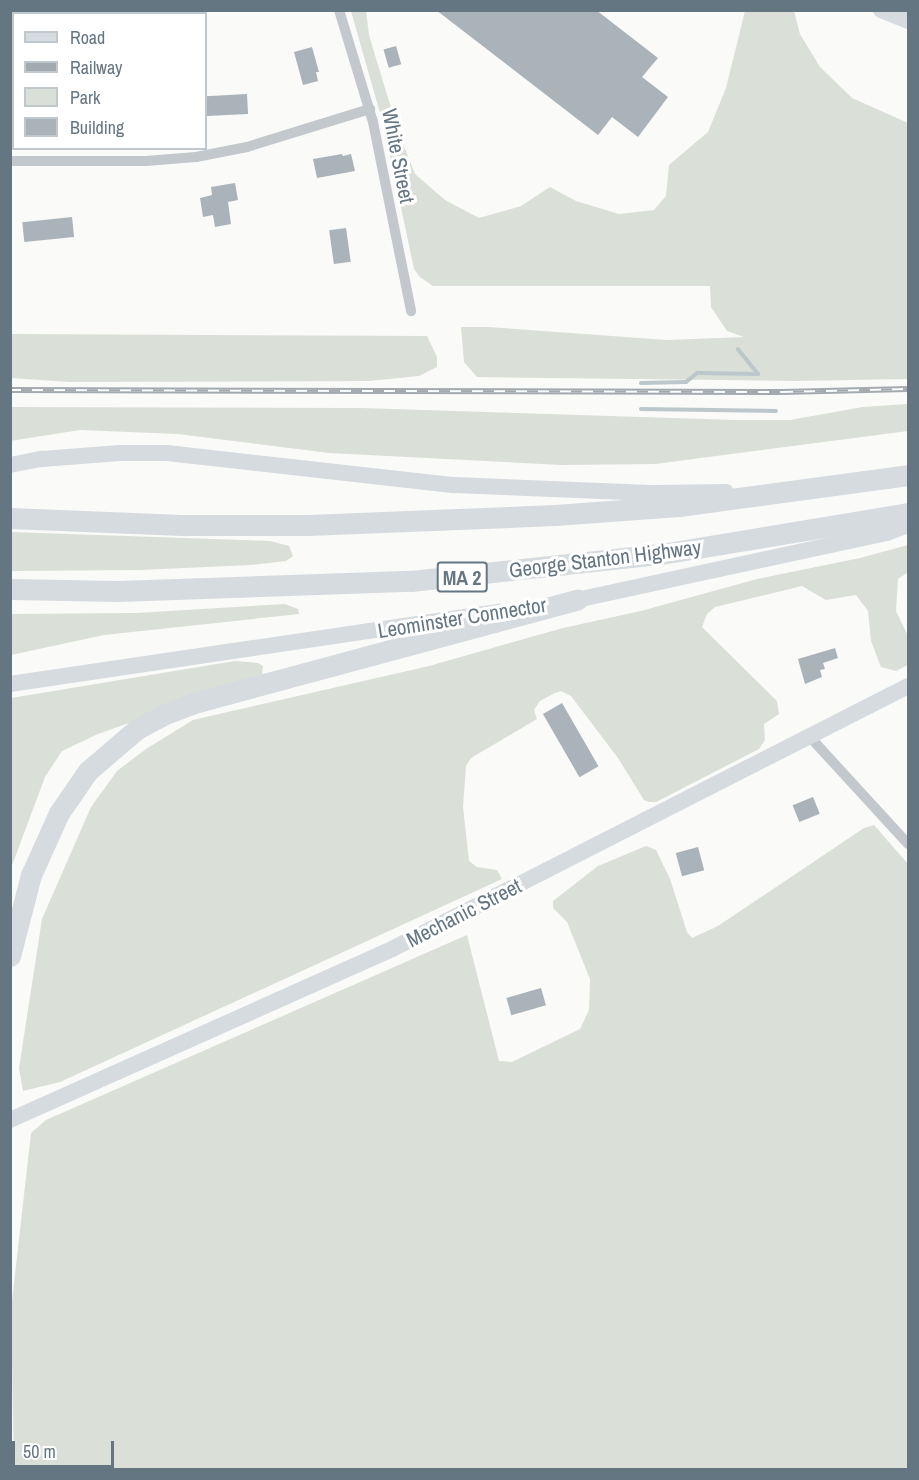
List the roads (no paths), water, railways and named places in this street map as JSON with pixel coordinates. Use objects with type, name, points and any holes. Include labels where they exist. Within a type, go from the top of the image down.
[{"type":"highway","name":"George Stanton Highway","points":[[10,518],[188,525],[392,522],[589,513],[679,506],[909,475]]},
{"type":"highway","name":"George Stanton Highway","points":[[10,589],[118,591],[423,580],[661,554],[909,513]]},
{"type":"highway","points":[[10,956],[31,875],[59,813],[88,771],[107,752],[137,729],[163,715],[194,703],[577,600]]},
{"type":"main road","points":[[881,10],[909,21]]},
{"type":"main road","points":[[10,465],[42,459],[120,453],[167,453],[401,482],[497,488],[657,493],[808,490]]},
{"type":"main road","name":"Leominster Connector","points":[[10,684],[577,600],[887,532],[909,525]]},
{"type":"main road","name":"Mechanic Street","points":[[10,1120],[392,949],[909,686]]},
{"type":"street","name":"White Street","points":[[339,10],[370,109],[411,311]]},
{"type":"street","points":[[10,162],[146,161],[196,157],[247,147],[370,109]]},
{"type":"street","points":[[810,737],[909,844]]},
{"type":"waterway","points":[[641,383],[686,382],[697,373],[758,374],[738,349]]},
{"type":"waterway","points":[[641,409],[776,411]]},
{"type":"railway","points":[[10,390],[782,392],[908,389]]}]
